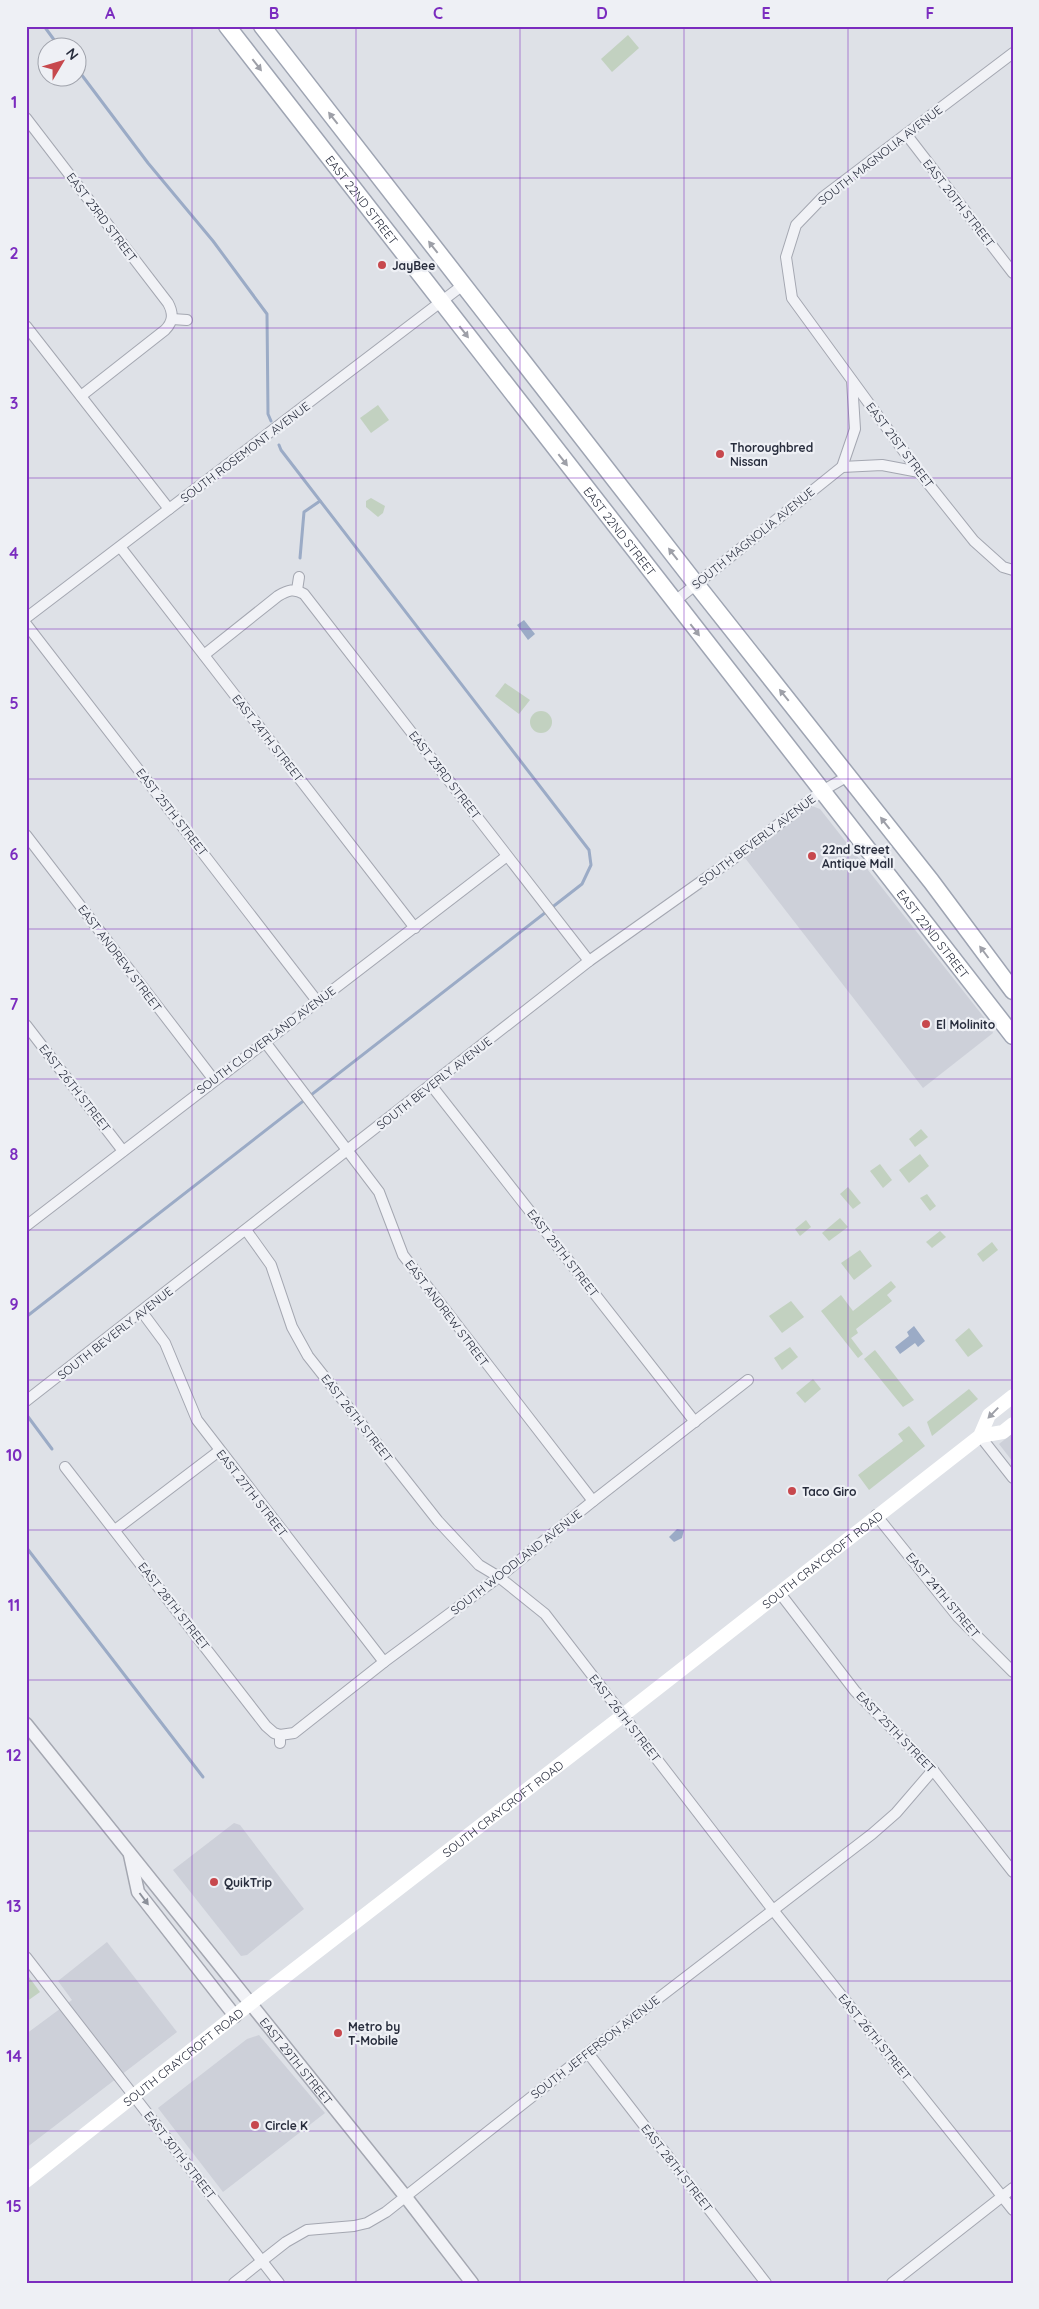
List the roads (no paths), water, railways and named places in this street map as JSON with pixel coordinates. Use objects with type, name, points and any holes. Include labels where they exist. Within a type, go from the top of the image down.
[{"type":"main road","name":"EAST 22ND STREET","points":[[227,26],[1013,1036]]},
{"type":"main road","points":[[239,42],[261,26],[848,776],[1013,991]]},
{"type":"main road","name":"SOUTH CRAYCROFT ROAD","points":[[980,1436],[989,1415],[1013,1396]]},
{"type":"main road","name":"SOUTH CRAYCROFT ROAD","points":[[26,2181],[251,2003],[622,1716],[876,1515],[980,1436],[1002,1432],[1013,1424]]},
{"type":"street","name":"SOUTH MAGNOLIA AVENUE","points":[[852,380],[792,298],[786,257],[796,225],[823,196],[1013,53]]},
{"type":"street","name":"EAST 23RD STREET","points":[[26,118],[168,303],[172,312],[172,319]]},
{"type":"street","name":"EAST 20TH STREET","points":[[906,134],[1013,273]]},
{"type":"street","name":"SOUTH ROSEMONT AVENUE","points":[[26,618],[121,548],[462,285]]},
{"type":"street","points":[[81,396],[160,334],[169,326],[172,319],[187,320]]},
{"type":"street","points":[[26,326],[170,509]]},
{"type":"street","name":"EAST 21ST STREET","points":[[842,467],[855,429],[852,380]]},
{"type":"street","name":"EAST 21ST STREET","points":[[852,380],[919,472],[974,542],[1003,567],[1013,570]]},
{"type":"street","points":[[842,467],[882,465],[919,472]]},
{"type":"street","name":"SOUTH MAGNOLIA AVENUE","points":[[674,602],[842,467]]},
{"type":"street","name":"EAST 24TH STREET","points":[[121,548],[415,928]]},
{"type":"street","points":[[204,656],[278,596],[290,590],[298,590],[299,577]]},
{"type":"street","name":"EAST 23RD STREET","points":[[298,590],[308,597],[589,961]]},
{"type":"street","name":"EAST 25TH STREET","points":[[26,624],[318,1001]]},
{"type":"street","name":"SOUTH BEVERLY AVENUE","points":[[26,1401],[589,961],[738,856],[822,791],[848,776]]},
{"type":"street","name":"EAST ANDREW STREET","points":[[26,835],[214,1080]]},
{"type":"street","name":"SOUTH CLOVERLAND AVENUE","points":[[28,1221],[123,1151],[507,856]]},
{"type":"street","name":"EAST 26TH STREET","points":[[26,1025],[123,1151]]},
{"type":"street","name":"EAST ANDREW STREET","points":[[265,1042],[379,1192],[403,1255],[593,1501]]},
{"type":"street","name":"EAST 25TH STREET","points":[[431,1085],[695,1422]]},
{"type":"street","name":"EAST 26TH STREET","points":[[246,1230],[271,1265],[292,1327],[308,1356],[438,1521],[479,1565],[499,1577],[546,1614],[622,1716],[773,1910],[1013,2210]]},
{"type":"street","name":"EAST 27TH STREET","points":[[142,1312],[165,1343],[197,1420],[219,1451],[384,1662]]},
{"type":"street","name":"SOUTH WOODLAND AVENUE","points":[[280,1739],[294,1733],[384,1662],[499,1577],[748,1380]]},
{"type":"street","points":[[980,1436],[1013,1478]]},
{"type":"street","points":[[115,1530],[219,1451]]},
{"type":"street","name":"EAST 28TH STREET","points":[[65,1467],[266,1726],[280,1739]]},
{"type":"street","name":"EAST 24TH STREET","points":[[876,1515],[958,1617],[1013,1672]]},
{"type":"street","name":"EAST 25TH STREET","points":[[779,1592],[855,1691],[933,1770],[1013,1872]]},
{"type":"street","name":"EAST 29TH STREET","points":[[26,1724],[406,2196],[472,2283]]},
{"type":"street","name":"SOUTH JEFFERSON AVENUE","points":[[234,2283],[286,2242],[307,2230],[367,2223],[386,2212],[872,1834],[896,1813],[933,1770]]},
{"type":"street","points":[[129,1853],[138,1892],[235,2016]]},
{"type":"street","name":"EAST 30TH STREET","points":[[26,1957],[279,2283]]},
{"type":"street","name":"EAST 28TH STREET","points":[[588,2053],[766,2283]]},
{"type":"street","points":[[892,2283],[1013,2188]]},
{"type":"water","points":[[524,620],[535,634],[528,640],[517,625]]},
{"type":"water","points":[[914,1326],[925,1341],[918,1347],[915,1343],[900,1354],[895,1347],[909,1336],[907,1332]]},
{"type":"water","points":[[677,1529],[684,1530],[682,1538],[674,1542],[669,1537]]},
{"type":"waterway","points":[[44,26],[53,38]]},
{"type":"waterway","points":[[88,83],[148,163],[213,241],[267,314],[268,414],[271,421]]},
{"type":"waterway","points":[[26,1317],[582,884],[591,865],[589,850],[279,445]]},
{"type":"waterway","points":[[300,558],[304,512],[320,501]]},
{"type":"waterway","points":[[26,1414],[52,1449]]},
{"type":"waterway","points":[[26,1547],[203,1777]]},
{"type":"place","name":"JayBee","points":[[382,265]]},
{"type":"place","name":"Thoroughbred Nissan","points":[[720,454]]},
{"type":"place","name":"22nd Street Antique Mall","points":[[812,856]]},
{"type":"place","name":"El Molinito","points":[[926,1024]]},
{"type":"place","name":"Taco Giro","points":[[792,1491]]},
{"type":"place","name":"QuikTrip","points":[[214,1882]]},
{"type":"place","name":"Metro by T-Mobile","points":[[338,2033]]},
{"type":"place","name":"Circle K","points":[[255,2125]]}]
